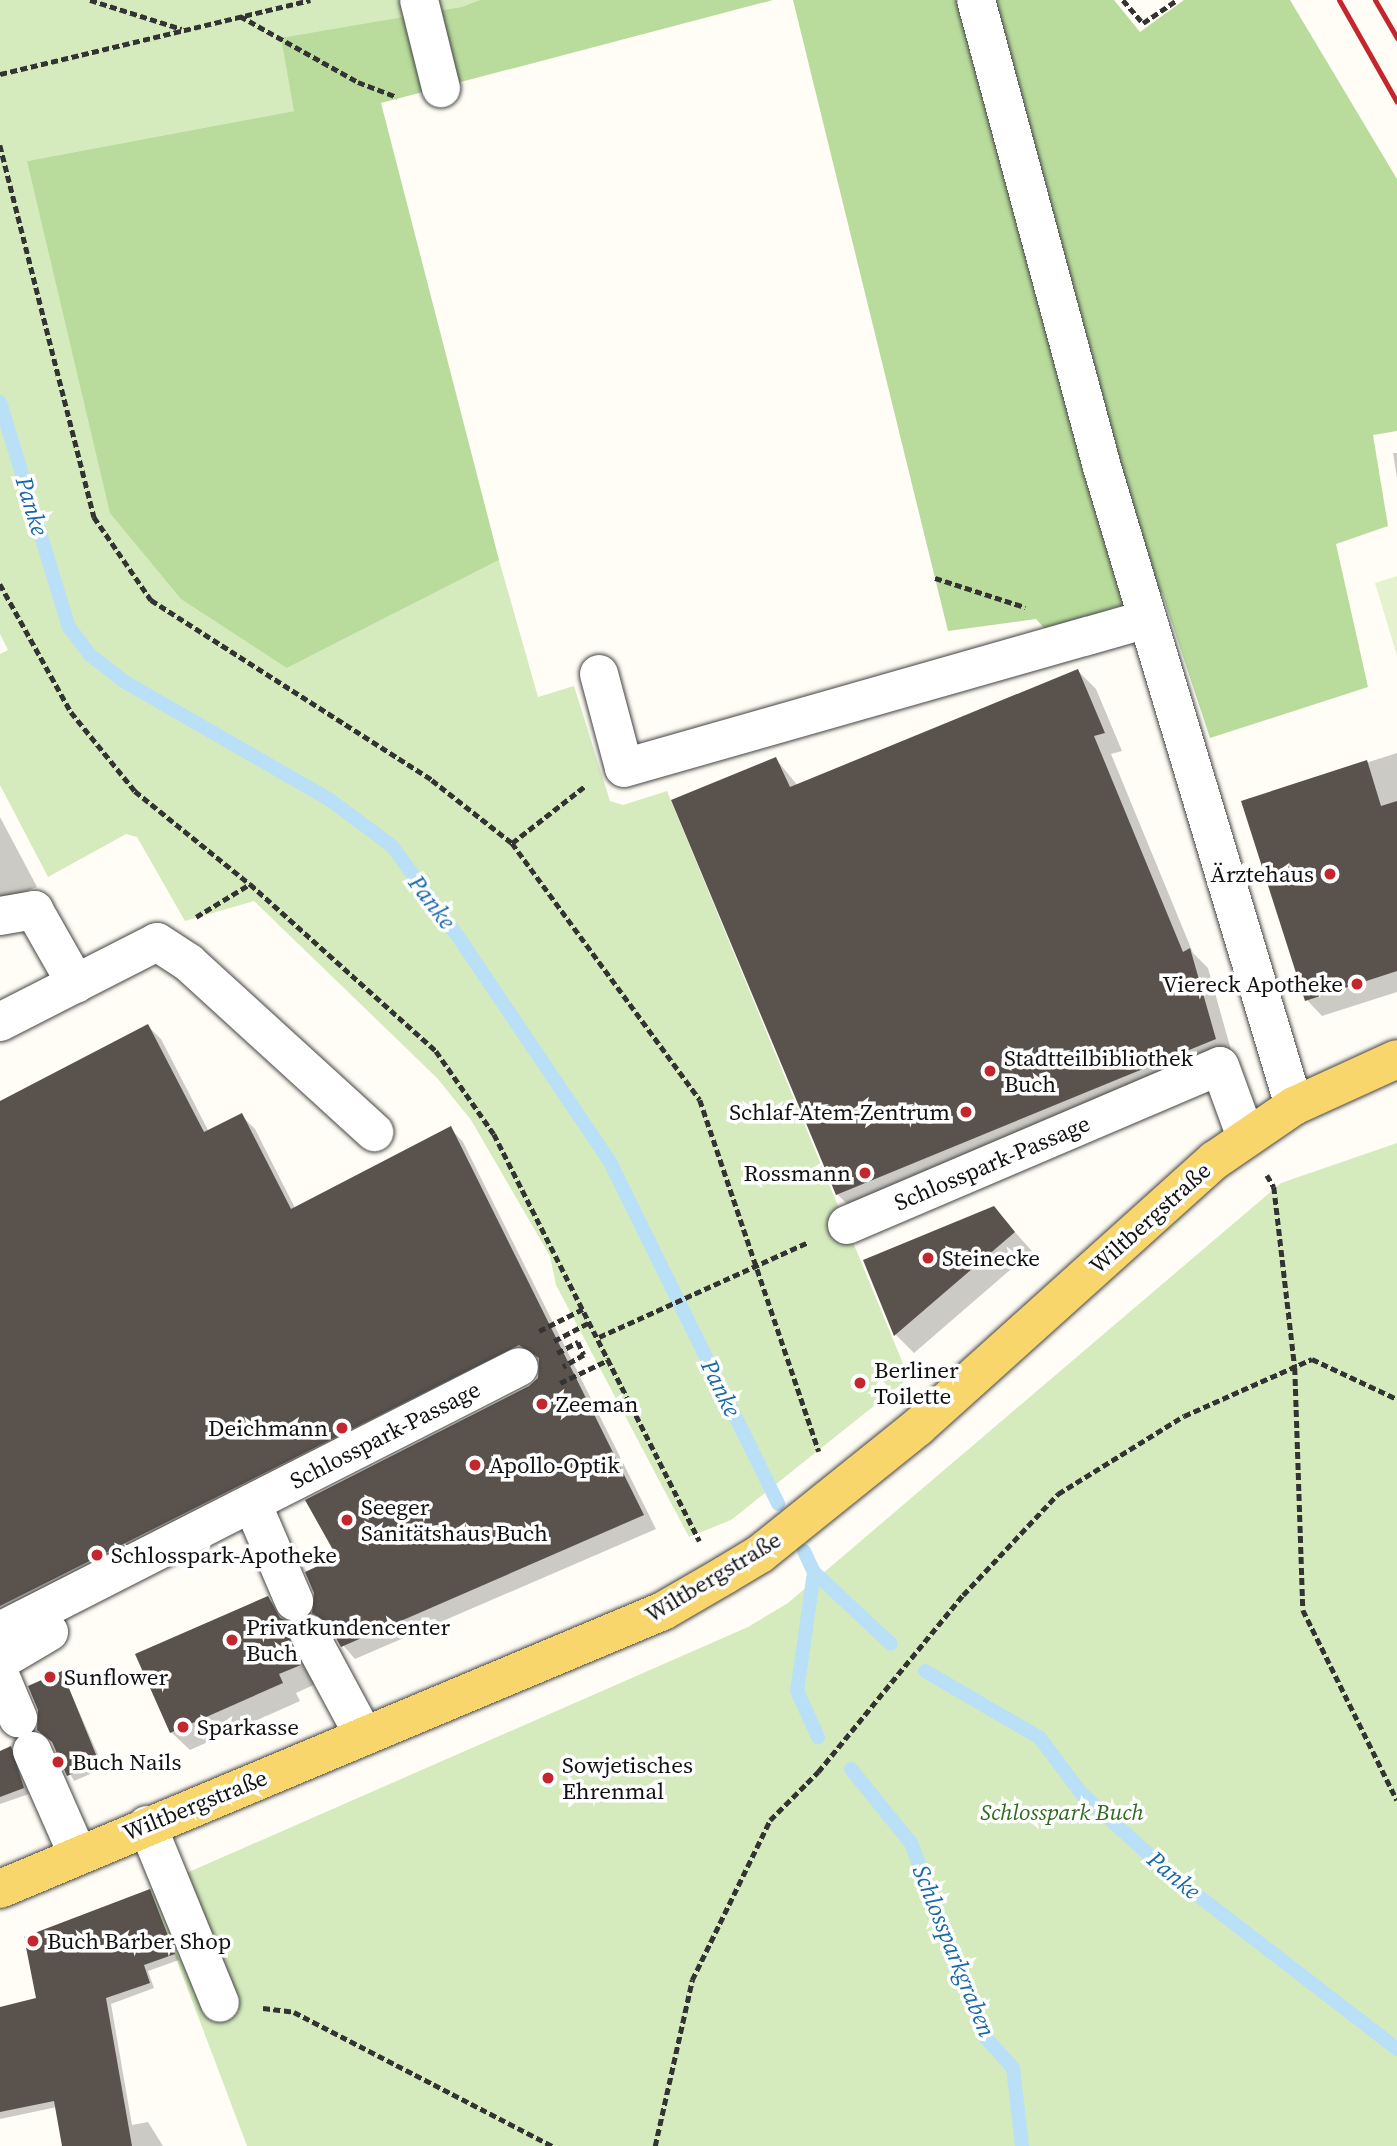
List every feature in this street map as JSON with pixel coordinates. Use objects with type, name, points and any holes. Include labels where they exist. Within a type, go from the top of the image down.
[{"type":"main road","name":"Wiltbergstraße","points":[[0,1889],[77,1853],[663,1611],[725,1575],[846,1488],[1214,1160],[1294,1106],[1397,1059]]},
{"type":"street","points":[[419,0],[425,95]]},
{"type":"street","points":[[976,0],[1147,619],[1294,1106]]},
{"type":"street","points":[[599,674],[624,768],[1147,619]]},
{"type":"street","points":[[0,916],[34,910],[76,984]]},
{"type":"street","points":[[0,1022],[157,942],[189,963],[374,1132]]},
{"type":"street","name":"Schlosspark-Passage","points":[[847,1225],[1220,1066],[1246,1138]]},
{"type":"street","name":"Schlosspark-Passage","points":[[0,1632],[252,1503],[526,1351]]},
{"type":"street","points":[[252,1503],[301,1617],[364,1736]]},
{"type":"street","points":[[0,1661],[51,1635],[38,1612]]},
{"type":"street","points":[[0,1675],[77,1853]]},
{"type":"street","points":[[147,1825],[220,2003]]},
{"type":"path","points":[[90,0],[183,29]]},
{"type":"path","points":[[0,74],[310,0]]},
{"type":"path","points":[[1123,0],[1143,23],[1177,0]]},
{"type":"path","points":[[239,16],[358,82],[425,95]]},
{"type":"path","points":[[0,145],[94,517],[150,600],[432,780],[512,844],[700,1100],[758,1263],[815,1446],[846,1488]]},
{"type":"path","points":[[934,578],[1022,605],[1080,639]]},
{"type":"path","points":[[0,584],[71,712],[135,791],[250,884],[436,1051],[494,1134],[701,1543],[725,1575]]},
{"type":"path","points":[[512,844],[622,758]]},
{"type":"path","points":[[157,942],[250,884]]},
{"type":"path","points":[[1246,1138],[1275,1187],[1295,1368],[1303,1610],[1397,1800]]},
{"type":"path","points":[[599,1337],[729,1275],[847,1225]]},
{"type":"path","points":[[526,1351],[583,1308]]},
{"type":"path","points":[[554,1386],[610,1359]]},
{"type":"path","points":[[655,2146],[692,1980],[771,1820],[818,1772],[963,1595],[1058,1494],[1184,1416],[1312,1359],[1397,1399]]},
{"type":"path","points":[[220,2003],[294,2012],[553,2146]]},
{"type":"green space","points":[[0,0],[480,0],[294,111],[27,161],[287,668],[499,560],[538,697],[574,686],[610,801],[623,805],[667,791],[909,1378],[731,1520],[689,1537],[556,1285],[550,1256],[471,1120],[437,1078],[254,901],[185,921],[137,837],[126,834],[48,877],[0,785],[0,654],[8,650],[0,634]]},
{"type":"green space","points":[[480,0],[773,0],[381,103],[499,560],[287,668],[181,599],[110,513],[27,161],[294,111],[281,38],[462,7]]},
{"type":"green space","points":[[793,0],[1114,0],[1140,32],[1184,0],[1290,0],[1397,179],[1397,431],[1373,435],[1388,526],[1336,544],[1368,687],[1210,738],[1162,593],[1045,629],[1036,619],[948,631]]},
{"type":"green space","points":[[1397,576],[1397,656],[1375,583]]},
{"type":"green space","name":"Schlosspark Buch","points":[[1397,1143],[1397,2146],[247,2146],[150,1889],[748,1627],[788,1603],[1281,1183]]},
{"type":"building","points":[[1078,669],[1105,733],[1094,736],[1183,952],[1190,948],[1216,1039],[836,1195],[671,800],[776,757],[790,787]]},
{"type":"building","name":"Ärztehaus","points":[[1367,760],[1381,806],[1397,801],[1397,971],[1305,1001],[1241,801]]},
{"type":"building","points":[[148,1024],[204,1132],[242,1113],[291,1209],[451,1126],[644,1515],[341,1647],[328,1623],[312,1613],[314,1593],[305,1572],[337,1557],[305,1500],[529,1386],[538,1378],[539,1358],[519,1345],[0,1606],[0,1101]]},
{"type":"building","points":[[994,1206],[1015,1232],[894,1336],[863,1260]]},
{"type":"building","points":[[268,1596],[280,1618],[291,1622],[290,1644],[301,1665],[279,1674],[283,1683],[170,1733],[135,1654]]},
{"type":"building","points":[[62,1671],[99,1762],[67,1776],[52,1742],[37,1730],[38,1710],[28,1686]]},
{"type":"building","points":[[11,1746],[24,1788],[0,1797],[0,1751]]},
{"type":"building","points":[[150,1889],[175,1954],[144,1965],[150,1983],[106,1998],[132,2146],[62,2146],[54,2101],[0,2112],[0,2007],[36,1998],[24,1937]]},
{"type":"waterway","name":"Panke","points":[[0,402],[69,627],[90,655],[125,682],[330,800],[392,846],[457,935],[610,1162],[778,1504]]},
{"type":"waterway","name":"Panke","points":[[804,1551],[814,1572],[891,1644]]},
{"type":"waterway","name":"Schlossparkgraben","points":[[814,1572],[797,1691],[818,1737]]},
{"type":"waterway","name":"Panke","points":[[925,1671],[1040,1738],[1081,1793],[1170,1874],[1397,2049]]},
{"type":"waterway","name":"Schlossparkgraben","points":[[851,1769],[911,1843],[986,2038],[1013,2068],[1022,2146]]},
{"type":"railway","points":[[1339,0],[1397,102]]},
{"type":"railway","points":[[1375,0],[1397,38]]},
{"type":"place","name":"Ärztehaus","points":[[1330,874]]},
{"type":"place","name":"Viereck Apotheke","points":[[1357,984]]},
{"type":"place","name":"Stadtteilbibliothek Buch","points":[[990,1071]]},
{"type":"place","name":"Schlaf-Atem-Zentrum","points":[[966,1112]]},
{"type":"place","name":"Rossmann","points":[[865,1173]]},
{"type":"place","name":"Steinecke","points":[[928,1258]]},
{"type":"place","name":"Berliner Toilette","points":[[860,1383]]},
{"type":"place","name":"Zeeman","points":[[542,1404]]},
{"type":"place","name":"Deichmann","points":[[342,1428]]},
{"type":"place","name":"Apollo-Optik","points":[[475,1465]]},
{"type":"place","name":"Seeger Sanitätshaus Buch","points":[[347,1520]]},
{"type":"place","name":"Schlosspark-Apotheke","points":[[97,1555]]},
{"type":"place","name":"Privatkundencenter Buch","points":[[232,1640]]},
{"type":"place","name":"Sunflower","points":[[50,1677]]},
{"type":"place","name":"Sparkasse","points":[[183,1727]]},
{"type":"place","name":"Buch Nails","points":[[58,1762]]},
{"type":"place","name":"Sowjetisches Ehrenmal","points":[[548,1778]]},
{"type":"place","name":"Buch Barber Shop","points":[[33,1941]]}]
